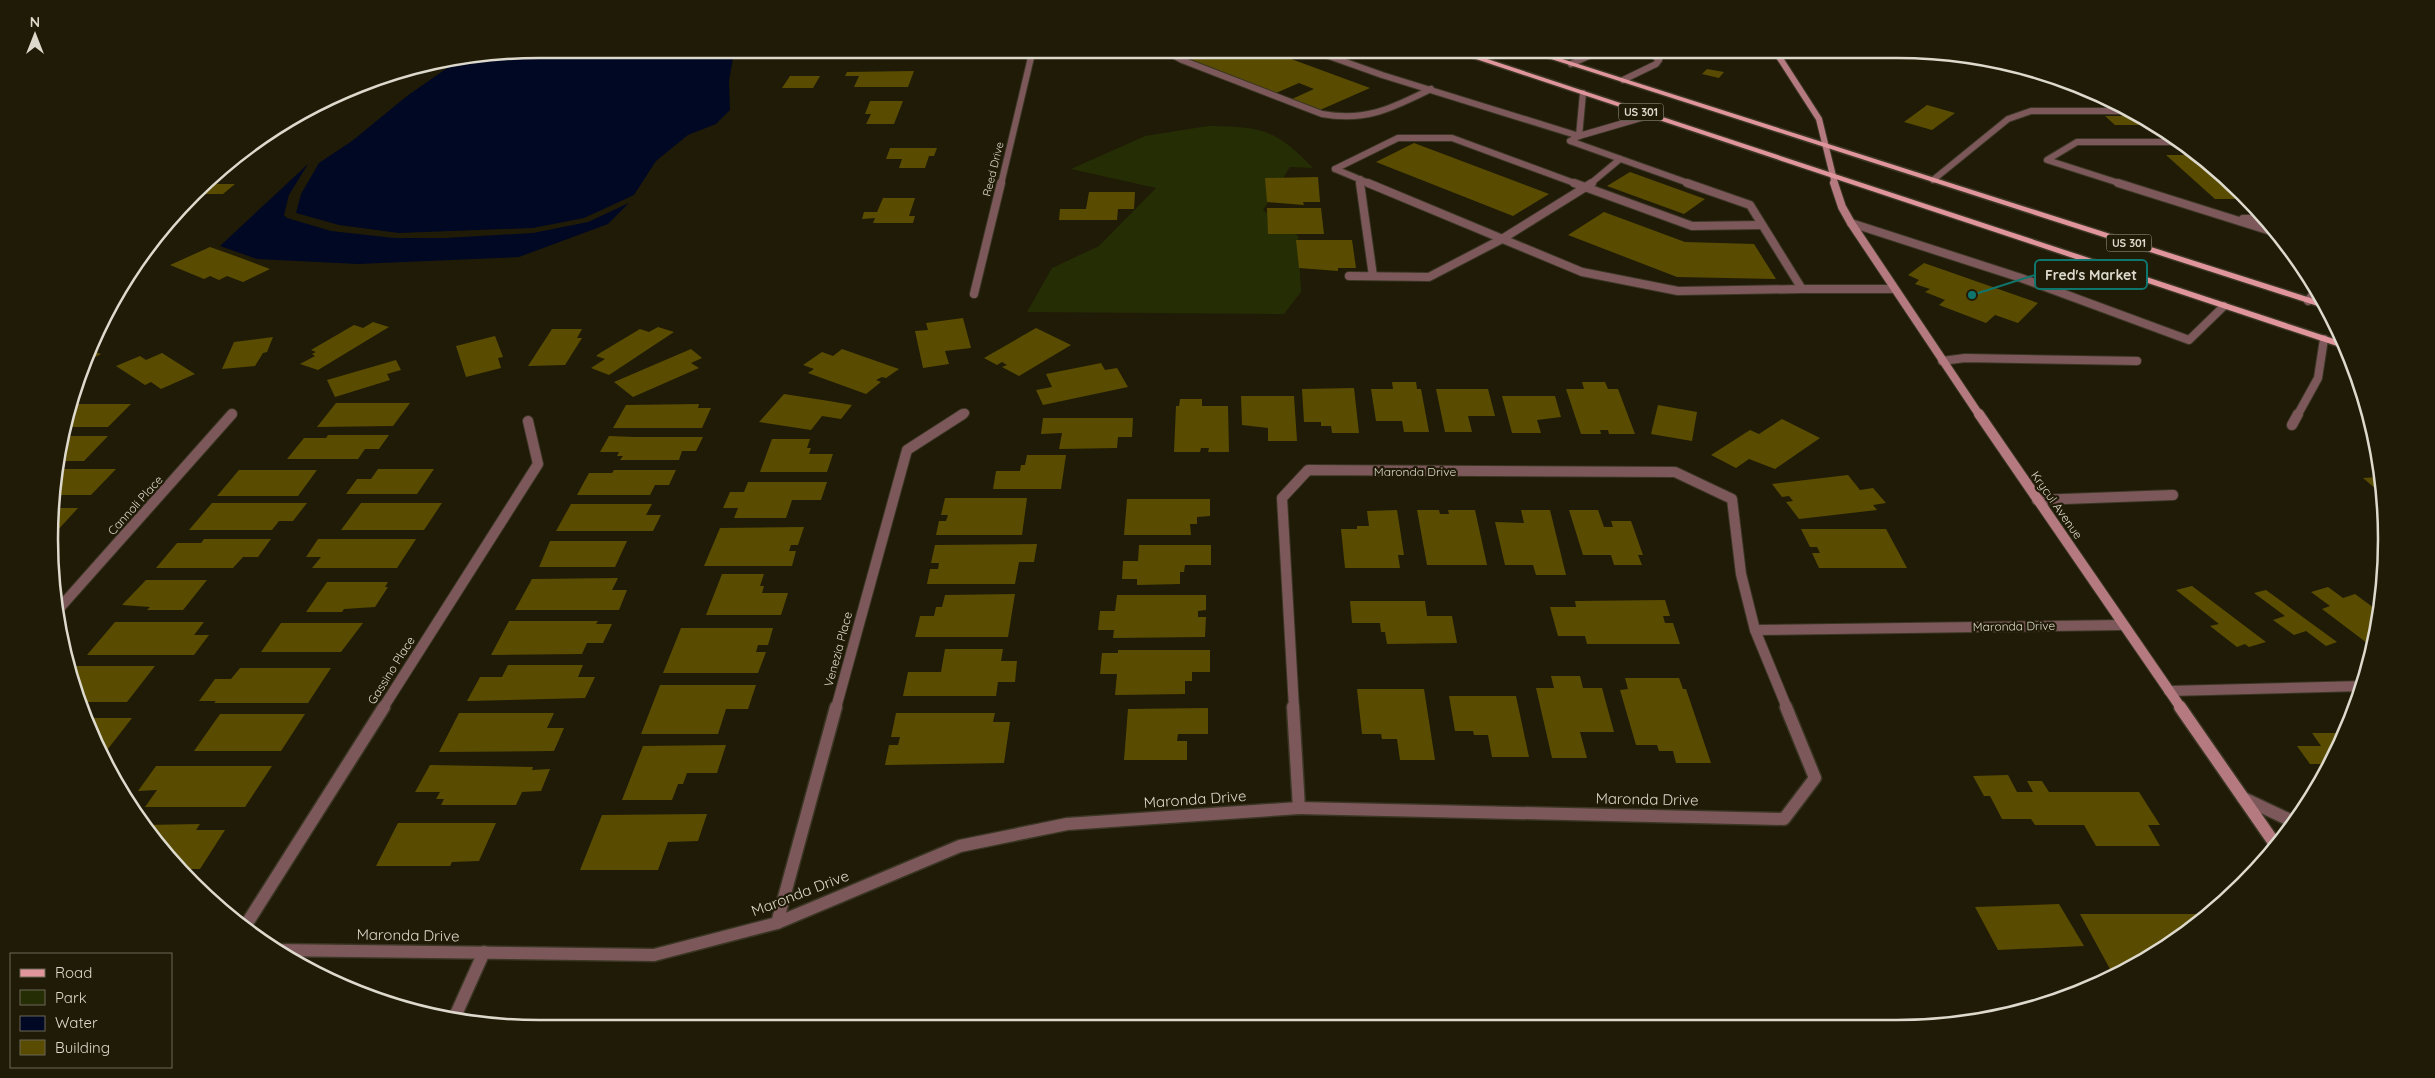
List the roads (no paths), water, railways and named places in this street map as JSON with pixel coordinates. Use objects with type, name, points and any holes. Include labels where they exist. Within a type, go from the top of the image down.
[{"type":"main road","name":"US 301","points":[[1477,58],[1832,174],[2336,343]]},
{"type":"main road","name":"US 301","points":[[1552,58],[2316,303]]},
{"type":"street","name":"Reed Drive","points":[[974,294],[1031,58]]},
{"type":"street","points":[[1178,58],[1322,114],[1339,118],[1356,119],[1375,115],[1431,90]]},
{"type":"street","points":[[1334,58],[1382,75],[1579,136]]},
{"type":"street","points":[[1571,64],[1584,58]]},
{"type":"street","points":[[1623,80],[1656,64],[1659,60],[1657,58]]},
{"type":"street","name":"Krycul Avenue","points":[[1780,58],[1816,112],[1827,145],[1832,174],[1842,207],[1851,223],[1893,289],[2036,500],[2272,839]]},
{"type":"street","points":[[1579,136],[1583,93]]},
{"type":"street","points":[[1933,180],[2008,119],[2031,111],[2116,111]]},
{"type":"street","points":[[1651,115],[1579,136],[1570,141],[1750,205],[1802,289]]},
{"type":"street","points":[[1762,225],[1692,226],[1588,186],[1452,138],[1398,138],[1335,169],[1582,272],[1678,290],[1893,289]]},
{"type":"street","points":[[2168,142],[2077,142],[2047,160],[2263,228]]},
{"type":"street","points":[[1348,276],[1429,277],[1502,239],[1588,186],[1620,159]]},
{"type":"street","points":[[1360,179],[1373,276]]},
{"type":"street","points":[[2232,218],[2255,219]]},
{"type":"street","points":[[1851,223],[1912,241],[2084,300],[2189,340],[2224,306]]},
{"type":"street","points":[[2308,301],[2312,296]]},
{"type":"street","points":[[2292,425],[2318,378],[2324,339]]},
{"type":"street","points":[[1942,361],[1965,358],[2137,361]]},
{"type":"street","name":"Venezia Place","points":[[777,923],[907,450],[965,413]]},
{"type":"street","name":"Cannoli Place","points":[[62,605],[232,414]]},
{"type":"street","name":"Gassino Place","points":[[248,922],[538,464],[528,421]]},
{"type":"street","name":"Maronda Drive","points":[[289,950],[654,955],[777,923],[960,846],[1067,824],[1299,808],[1784,819],[1815,778],[1755,630],[1741,574],[1732,499],[1675,472],[1308,470],[1282,498],[1299,808]]},
{"type":"street","points":[[2036,500],[2173,495]]},
{"type":"street","name":"Maronda Drive","points":[[1755,630],[2123,625]]},
{"type":"street","points":[[2169,691],[2354,686]]},
{"type":"street","points":[[2243,798],[2287,819]]},
{"type":"street","points":[[457,1013],[484,952]]},
{"type":"water","points":[[539,58],[733,58],[729,81],[730,110],[716,124],[688,135],[656,161],[634,195],[584,218],[533,228],[399,233],[339,225],[296,213],[301,194],[319,163],[352,141],[407,96],[450,66],[476,62]]},
{"type":"water","points":[[308,164],[289,195],[284,215],[287,218],[331,231],[394,238],[445,238],[533,233],[588,222],[629,203],[608,224],[519,257],[358,264],[257,259],[220,246]]},
{"type":"place","name":"Fred's Market","points":[[1972,295]]}]
